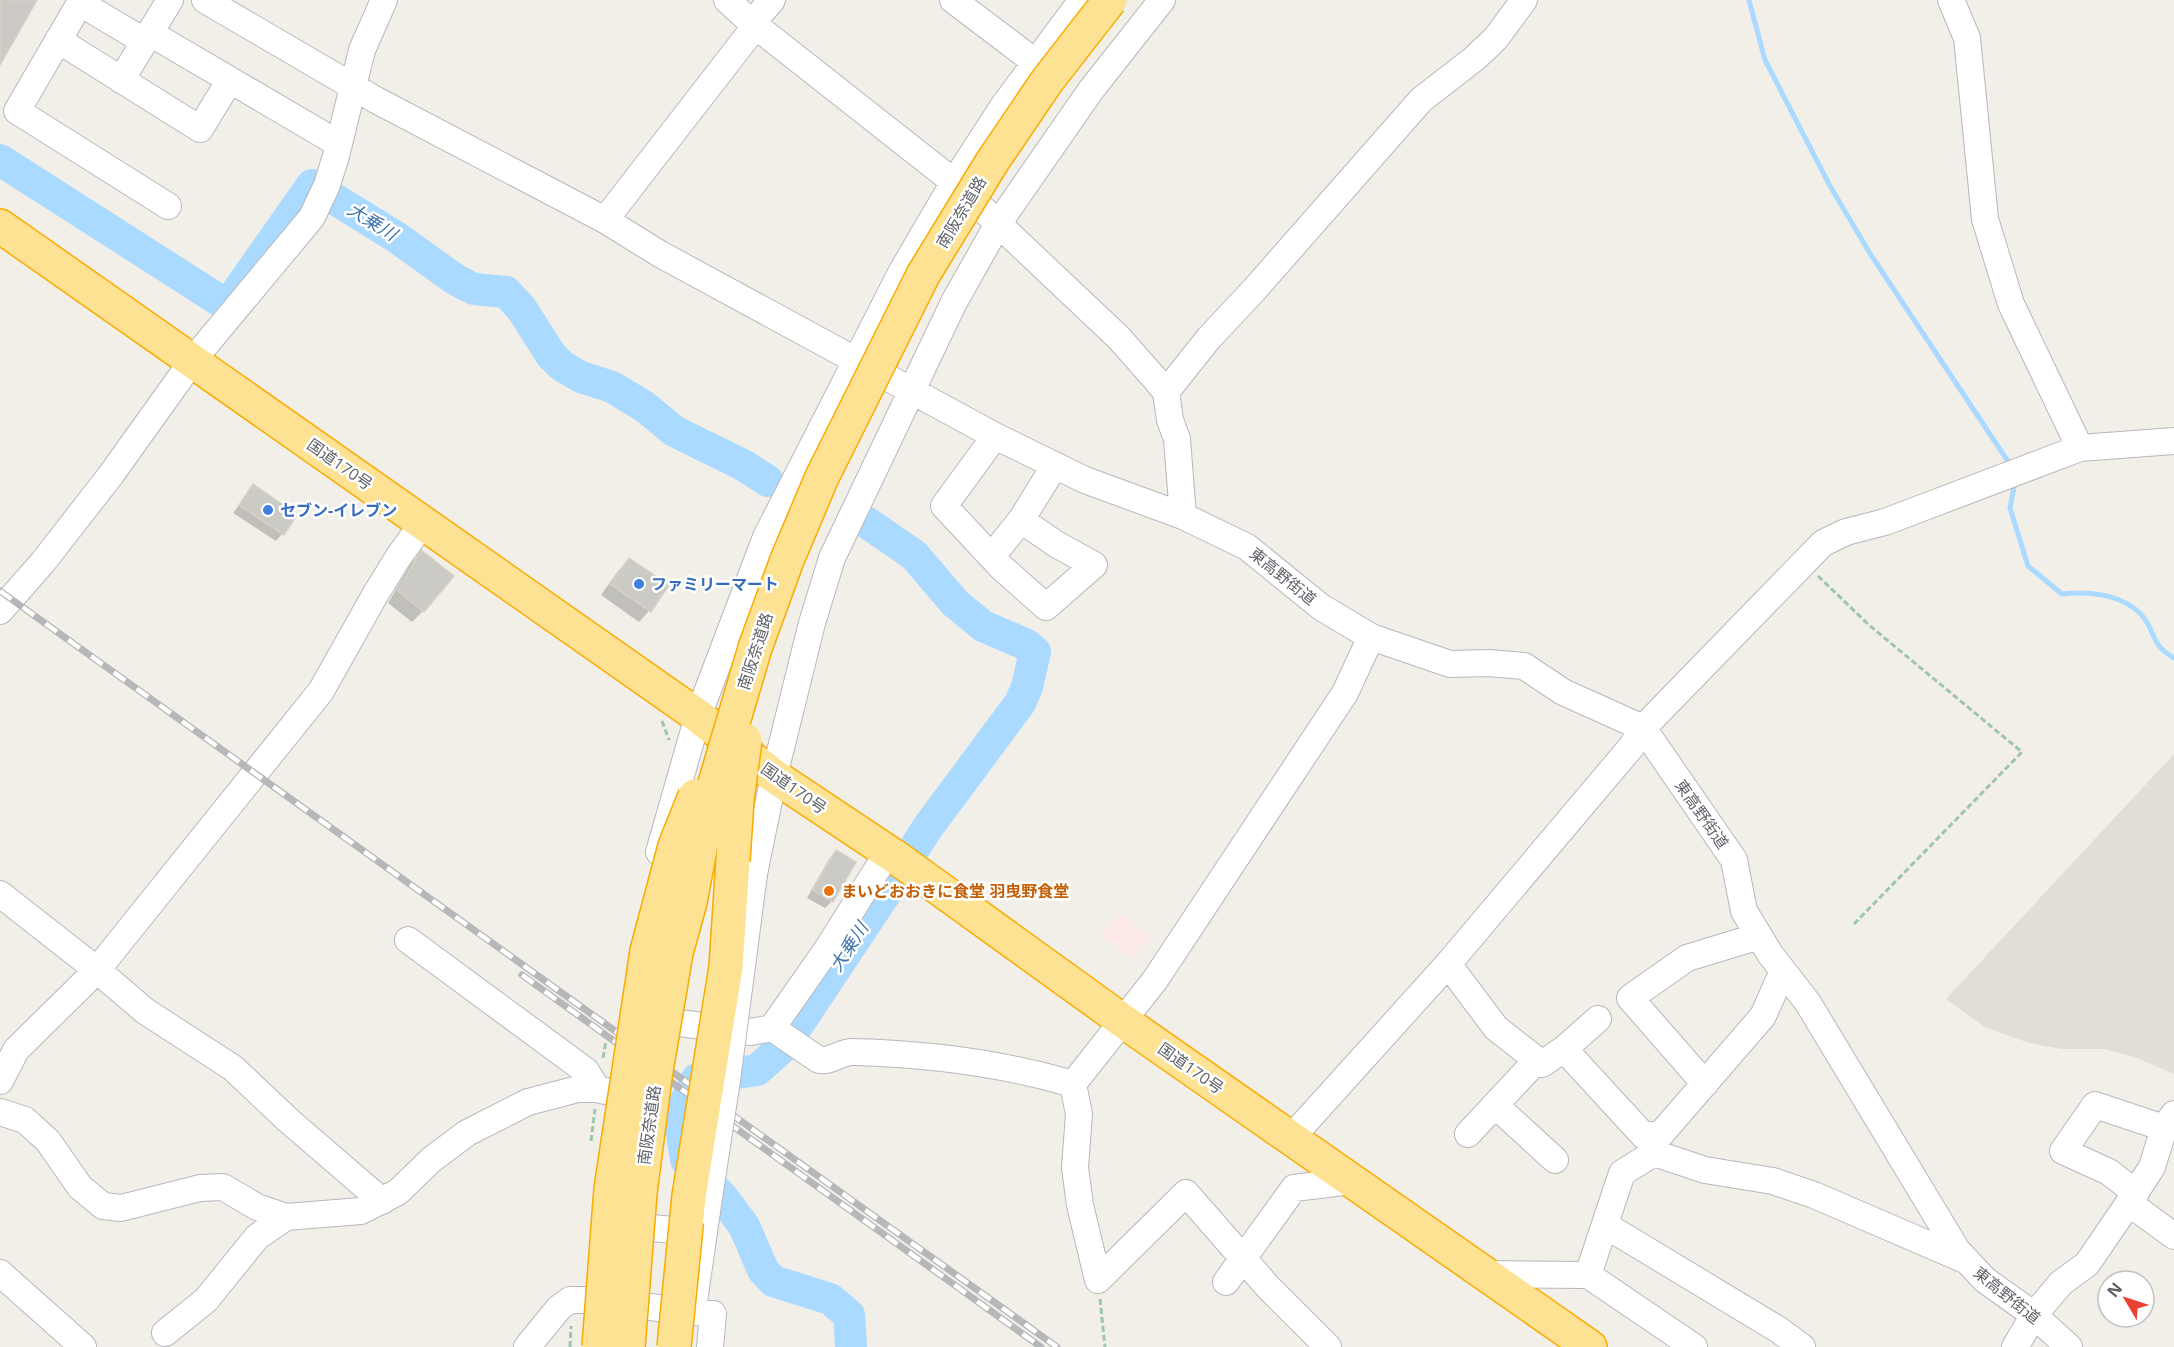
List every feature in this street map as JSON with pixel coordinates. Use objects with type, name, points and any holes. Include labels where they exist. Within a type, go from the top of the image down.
[{"type":"highway","name":"南阪奈道路","points":[[616,1347],[629,1192],[645,1075],[666,951],[697,792],[744,630],[795,506],[911,272],[984,154],[1096,0]]},
{"type":"highway","name":"南阪奈道路","points":[[628,1347],[640,1193],[655,1077],[676,953],[690,902],[708,807],[755,648],[787,560],[822,477],[923,275],[992,162],[1047,81],[1110,0]]},
{"type":"highway","name":"国道170号","points":[[0,226],[698,716],[774,776],[900,860],[1123,1021],[1590,1347]]},
{"type":"highway","points":[[674,1347],[689,1196],[726,967],[737,800],[743,746],[768,651],[822,477]]},
{"type":"highway","points":[[599,1347],[611,1189],[647,951],[675,846],[697,792]]},
{"type":"street","points":[[121,80],[170,0]]},
{"type":"street","name":"東高野街道","points":[[205,0],[354,85],[376,100],[605,220],[660,254],[995,436],[1085,480],[1183,516],[1247,547],[1322,607],[1371,636],[1450,664],[1489,663],[1524,666],[1563,692],[1643,728],[1734,860],[1744,911],[1783,971],[1808,1003],[1957,1250],[1985,1280],[2034,1315],[2069,1347]]},
{"type":"street","points":[[0,611],[43,562],[110,476],[193,360],[312,217],[324,192],[339,144],[362,50],[384,0]]},
{"type":"street","points":[[727,0],[752,23],[954,182],[1119,338],[1166,392],[1170,420],[1178,439],[1183,516]]},
{"type":"street","points":[[605,220],[750,33],[752,23],[772,0]]},
{"type":"street","points":[[953,0],[1035,62]]},
{"type":"street","points":[[583,1347],[604,1090],[664,832],[698,716],[766,537],[902,271],[954,182],[1004,105],[1082,0]]},
{"type":"street","points":[[710,1347],[703,1313],[706,1222],[754,874],[774,776],[812,623],[832,558],[954,302],[998,224],[1091,90],[1162,0]]},
{"type":"street","points":[[1166,392],[1209,338],[1421,100],[1475,58],[1496,38],[1524,0]]},
{"type":"street","points":[[1951,0],[1967,38],[1985,219],[2011,304],[2080,448]]},
{"type":"street","points":[[168,206],[17,111],[80,3],[230,80],[339,144]]},
{"type":"street","points":[[58,40],[200,129],[230,80]]},
{"type":"street","points":[[995,436],[945,506],[992,556],[1046,607],[1094,565],[1056,544],[1022,520]]},
{"type":"street","points":[[1291,1138],[1448,964],[1632,746],[1643,728],[1823,543],[1846,532],[1885,522],[2080,448],[2172,439]]},
{"type":"street","points":[[992,556],[1022,520],[1055,465]]},
{"type":"street","points":[[0,1081],[8,1044],[97,970],[182,861],[321,691],[387,575],[423,523]]},
{"type":"street","points":[[1098,1280],[1080,1205],[1075,1168],[1079,1114],[1073,1084],[1155,980],[1345,693],[1371,636]]},
{"type":"street","points":[[783,1036],[828,948],[900,860]]},
{"type":"street","points":[[0,894],[145,1011],[233,1068],[288,1120],[382,1201]]},
{"type":"street","points":[[1705,1084],[1630,998],[1687,958],[1759,936]]},
{"type":"street","points":[[408,940],[586,1071],[604,1090]]},
{"type":"street","points":[[1448,964],[1496,1028],[1542,1064],[1564,1049],[1598,1019]]},
{"type":"street","points":[[1564,1049],[1644,1136],[1661,1134],[1763,1016],[1783,971]]},
{"type":"street","points":[[623,1016],[783,1036],[819,1060],[827,1061],[850,1052],[948,1059],[1037,1073],[1073,1084]]},
{"type":"street","points":[[1468,1134],[1537,1060]]},
{"type":"street","points":[[0,1112],[25,1120],[48,1141],[80,1187],[103,1206],[121,1208],[200,1188],[223,1187],[257,1207],[286,1217],[361,1211],[398,1192],[431,1160],[467,1133],[528,1102],[578,1089],[604,1090]]},
{"type":"street","points":[[1495,1105],[1554,1160]]},
{"type":"street","points":[[2015,1347],[2034,1315],[2061,1283],[2087,1264],[2133,1198],[2152,1167],[2169,1121],[2095,1105],[2063,1151],[2109,1172],[2133,1198],[2174,1236]]},
{"type":"street","points":[[1588,1275],[1622,1173],[1653,1153],[1705,1170],[1773,1181],[1967,1261]]},
{"type":"street","points":[[1226,1282],[1294,1188],[1352,1181]]},
{"type":"street","points":[[1098,1280],[1186,1193],[1268,1287],[1328,1347]]},
{"type":"street","points":[[165,1333],[206,1300],[257,1237],[286,1217]]},
{"type":"street","points":[[594,1223],[706,1222]]},
{"type":"street","points":[[1605,1225],[1779,1330],[1802,1347]]},
{"type":"street","points":[[0,1273],[83,1347]]},
{"type":"street","points":[[1485,1274],[1588,1275],[1694,1347]]},
{"type":"street","points":[[527,1347],[559,1308],[570,1300],[703,1313]]},
{"type":"street","points":[[689,1347],[703,1313]]},
{"type":"path","points":[[1804,563],[1869,625],[2022,752],[1853,925]]},
{"type":"path","points":[[1098,1280],[1105,1347]]},
{"type":"shaded area","points":[[2174,754],[2174,1074],[2137,1058],[2104,1049],[2061,1049],[2029,1043],[1985,1027],[1946,999]]},
{"type":"shaded area","points":[[1119,913],[1151,936],[1133,959],[1102,936]]},
{"type":"building","points":[[0,0],[37,0],[0,65]]},
{"type":"building","name":"セブン-イレブン","points":[[253,484],[297,515],[284,535],[239,505]]},
{"type":"building","points":[[421,550],[454,576],[424,612],[398,591]]},
{"type":"building","name":"ファミリーマート","points":[[629,558],[669,585],[651,612],[610,584]]},
{"type":"building","points":[[836,850],[856,862],[833,902],[812,890]]},
{"type":"waterway","points":[[1749,0],[1765,60],[1830,186],[1871,255],[2011,466]]},
{"type":"waterway","name":"大乗川","points":[[0,160],[222,302],[234,296],[312,185],[396,237],[456,280],[474,289],[506,292],[521,308],[551,355],[562,366],[581,377],[612,387],[645,407],[674,431],[743,465],[768,481]]},
{"type":"waterway","points":[[2015,482],[2010,508],[2028,566],[2062,594],[2095,594],[2127,604],[2144,618],[2157,644],[2174,658]]},
{"type":"waterway","name":"大乗川","points":[[851,1347],[849,1315],[830,1299],[773,1281],[763,1270],[744,1226],[723,1198],[686,1160],[679,1115],[697,1079],[757,1070],[784,1046],[928,827],[1020,703],[1027,687],[1035,652],[1027,645],[983,626],[955,603],[914,555],[866,522]]},
{"type":"railway","points":[[0,591],[1057,1347]]},
{"type":"railway","points":[[522,975],[1041,1347]]},
{"type":"place","name":"セブン-イレブン","points":[[268,510]]},
{"type":"place","name":"ファミリーマート","points":[[639,584]]},
{"type":"place","name":"まいどおおきに食堂 羽曳野食堂","points":[[829,891]]}]
